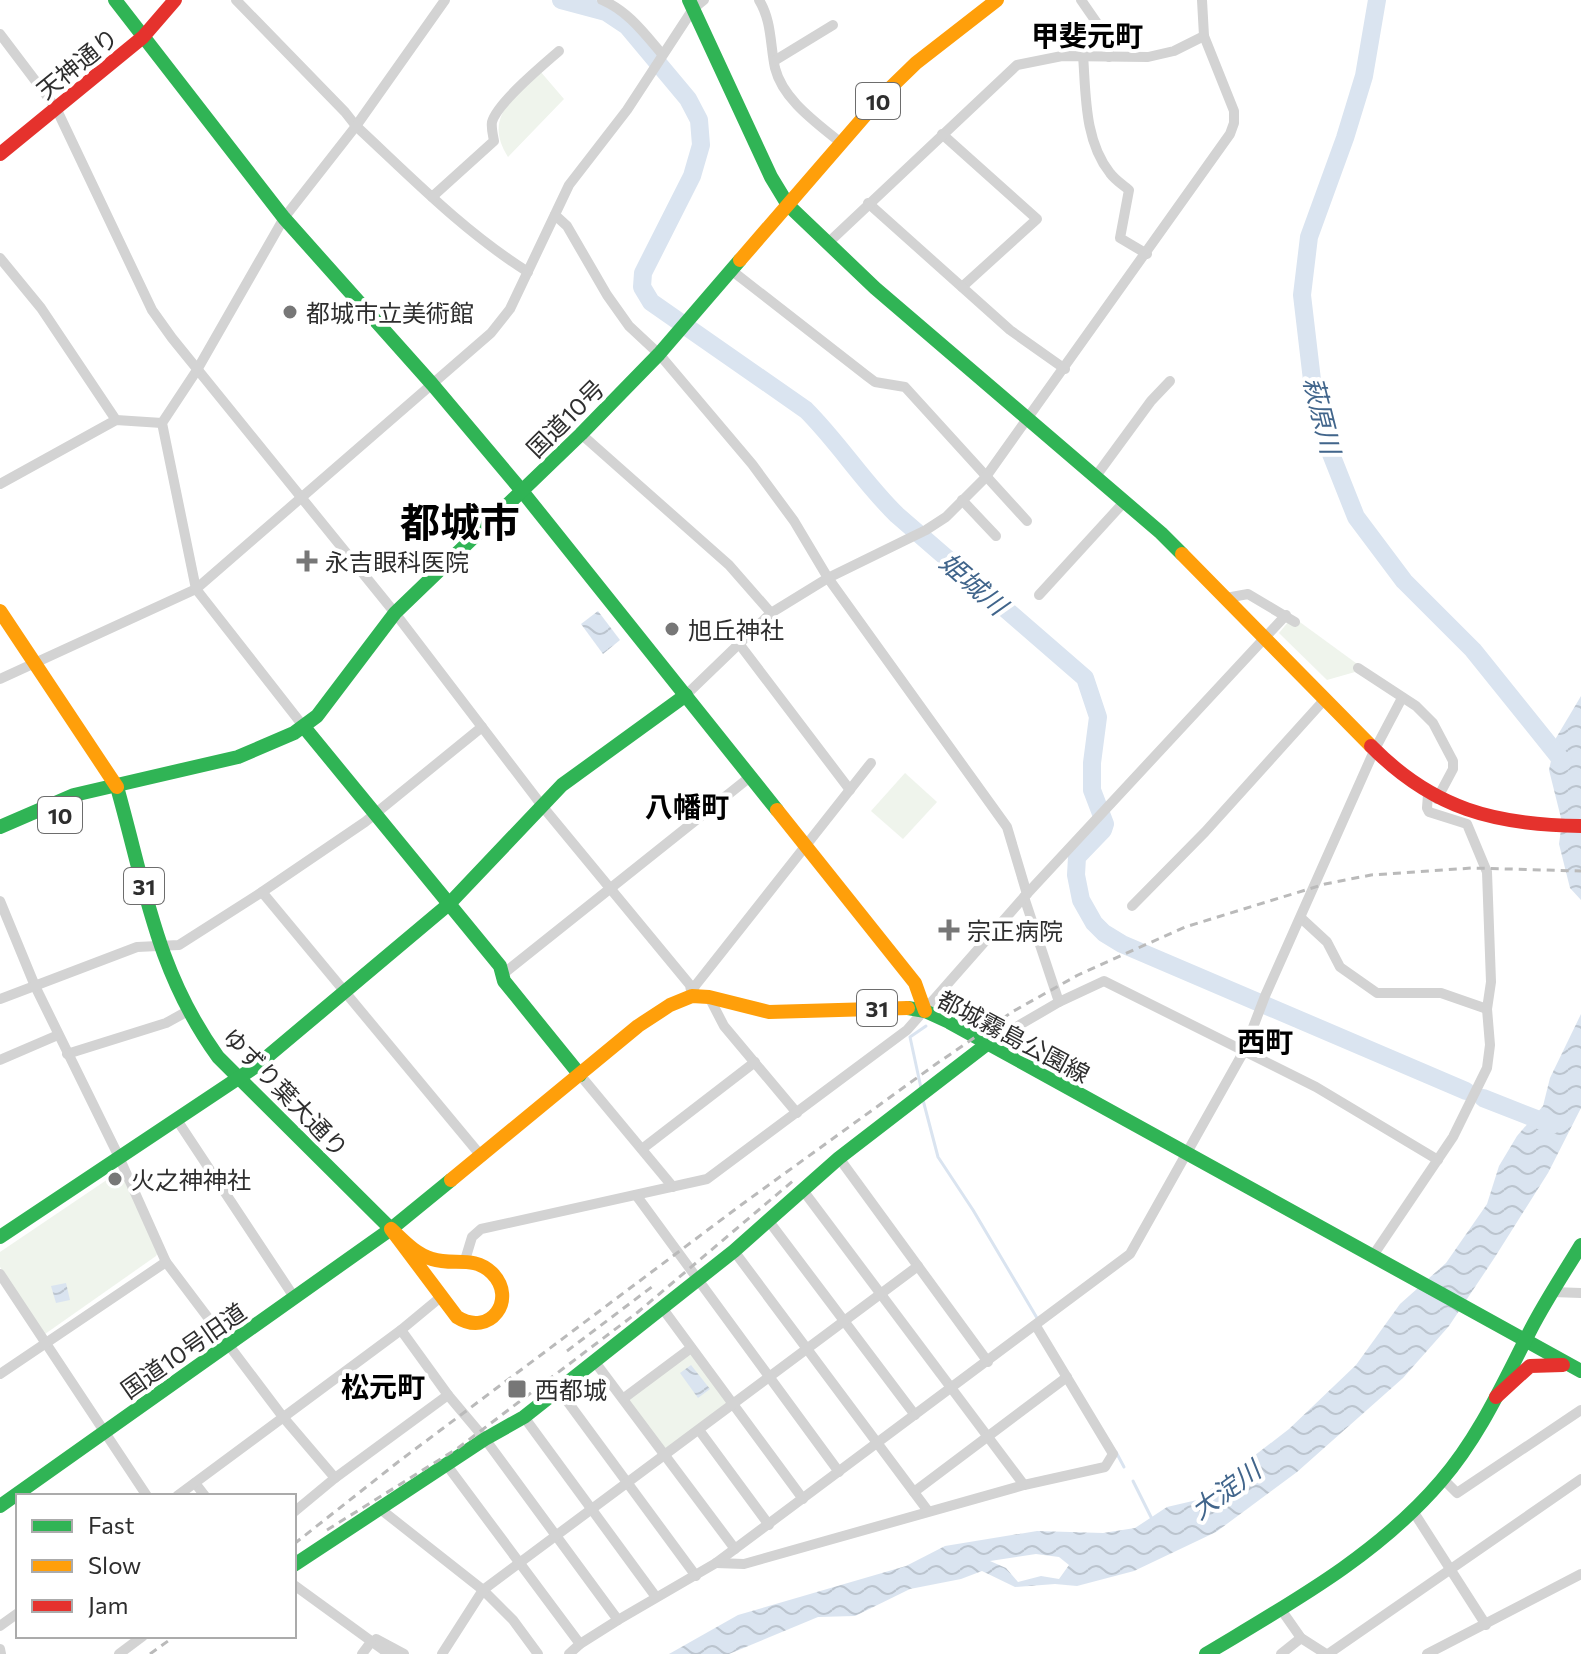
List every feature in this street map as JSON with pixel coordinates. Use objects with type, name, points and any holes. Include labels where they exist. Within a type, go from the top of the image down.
[{"type":"main road","points":[[115,0],[284,218],[432,384],[686,695],[915,983],[925,1011]]},
{"type":"main road","name":"天神通り","points":[[0,154],[143,37],[175,0]]},
{"type":"main road","name":"国道10号","points":[[0,827],[84,792],[117,787],[246,753],[304,727],[317,716],[395,613],[581,434],[659,354],[841,143],[916,63],[997,0]]},
{"type":"main road","points":[[695,3],[771,177],[788,205],[875,288],[1125,501],[1226,598],[1374,751],[1433,797],[1472,814],[1517,825],[1581,826]]},
{"type":"main road","name":"ゆずり葉大通り","points":[[0,611],[117,787],[159,946],[186,1012],[207,1044],[240,1079],[391,1229]]},
{"type":"main road","points":[[0,1237],[240,1079],[449,904],[562,785],[686,695]]},
{"type":"main road","points":[[304,727],[500,966],[504,981],[580,1075]]},
{"type":"main road","name":"国道10号","points":[[0,839],[88,804],[117,787]]},
{"type":"main road","points":[[391,1229],[647,1020],[670,1005],[692,996]]},
{"type":"main road","name":"都城霧島公園線","points":[[692,996],[709,997],[769,1012],[901,1007],[925,1011],[1575,1368]]},
{"type":"main road","points":[[296,1564],[446,1464],[524,1417],[698,1281],[839,1158],[987,1044]]},
{"type":"main road","points":[[391,1229],[417,1251],[432,1259],[474,1262],[494,1273],[502,1288],[502,1302],[496,1315],[482,1324],[468,1324],[457,1317],[391,1229]]},
{"type":"main road","name":"国道10号旧道","points":[[17,1494],[391,1229]]},
{"type":"main road","points":[[1206,1654],[1358,1559],[1413,1511],[1443,1479],[1496,1397],[1525,1340],[1581,1245]]},
{"type":"main road","points":[[1496,1397],[1530,1366],[1575,1368]]},
{"type":"street","points":[[236,0],[356,126],[432,197],[489,248],[528,272]]},
{"type":"street","points":[[304,727],[196,589],[162,423],[197,370],[284,218],[356,126],[445,0]]},
{"type":"street","points":[[602,0],[631,18],[662,55]]},
{"type":"street","points":[[759,0],[769,25],[781,84],[806,114],[841,143]]},
{"type":"street","points":[[1081,0],[1108,39],[1109,57]]},
{"type":"street","points":[[686,695],[771,613],[828,578],[926,530],[946,517],[985,478],[1147,254],[1223,145],[1234,123],[1231,98],[1204,36],[1202,0]]},
{"type":"street","points":[[0,679],[196,589],[491,333],[510,309],[569,185],[627,110],[695,3]]},
{"type":"street","points":[[774,61],[833,25]]},
{"type":"street","points":[[0,34],[56,108],[152,310],[197,370],[395,613],[543,807],[690,985],[692,996]]},
{"type":"street","points":[[828,243],[1017,65],[1062,56],[1148,57],[1174,51],[1204,36]]},
{"type":"street","points":[[432,197],[494,141],[491,126],[494,118],[523,83],[559,51]]},
{"type":"street","points":[[1083,55],[1088,116],[1095,146],[1110,174],[1129,190],[1120,238],[1147,254]]},
{"type":"street","points":[[942,134],[1037,219],[962,287]]},
{"type":"street","points":[[868,203],[1010,330],[1065,369]]},
{"type":"street","points":[[555,215],[567,226],[629,326],[659,354],[752,464],[794,521],[828,578],[1007,827],[1059,1002]]},
{"type":"street","points":[[0,258],[41,308],[116,420]]},
{"type":"street","points":[[731,270],[875,382],[905,387],[1027,521]]},
{"type":"street","points":[[1096,476],[1151,401],[1170,381]]},
{"type":"street","points":[[0,484],[116,420],[162,423]]},
{"type":"street","points":[[581,434],[729,565],[771,613]]},
{"type":"street","points":[[962,500],[996,536]]},
{"type":"street","points":[[1039,595],[1125,501]]},
{"type":"street","points":[[465,1260],[472,1237],[481,1229],[707,1179],[907,1030],[1110,805],[1265,640],[1291,619],[1248,594],[1226,598]]},
{"type":"street","points":[[740,645],[850,790]]},
{"type":"street","points":[[1358,668],[1426,714],[1453,761],[1449,780],[1427,808],[1429,812],[1467,824],[1487,872],[1491,982],[1487,1009],[1490,1045],[1487,1068],[1453,1137],[1376,1259]]},
{"type":"street","points":[[569,1654],[618,1620],[716,1563],[1130,1254],[1244,1051],[1265,996],[1374,751],[1402,698]]},
{"type":"street","points":[[1132,906],[1205,832],[1325,699]]},
{"type":"street","points":[[0,999],[137,947],[179,945],[376,814],[482,727]]},
{"type":"street","points":[[692,996],[695,986],[871,763]]},
{"type":"street","points":[[503,974],[750,777]]},
{"type":"street","points":[[262,892],[482,1157]]},
{"type":"street","points":[[0,901],[35,986],[119,1157],[166,1262],[283,1417],[335,1478]]},
{"type":"street","points":[[1301,918],[1327,942],[1340,967],[1377,993],[1441,993],[1487,1009]]},
{"type":"street","points":[[987,1044],[1059,1002],[1104,981],[1316,1087],[1438,1160]]},
{"type":"street","points":[[709,997],[724,1026],[797,1113]]},
{"type":"street","points":[[67,1054],[166,1023],[186,1012]]},
{"type":"street","points":[[0,1060],[58,1035]]},
{"type":"street","points":[[642,1149],[755,1062]]},
{"type":"street","points":[[580,1075],[673,1187]]},
{"type":"street","points":[[177,1120],[294,1297]]},
{"type":"street","points":[[839,1158],[988,1362]]},
{"type":"street","points":[[802,1189],[1024,1485]]},
{"type":"street","points":[[636,1195],[839,1472]]},
{"type":"street","points":[[768,1220],[915,1415]]},
{"type":"street","points":[[734,1251],[928,1511]]},
{"type":"street","points":[[0,1374],[166,1262]]},
{"type":"street","points":[[442,1654],[483,1590],[918,1266]]},
{"type":"street","points":[[0,1274],[146,1494]]},
{"type":"street","points":[[1552,1292],[1581,1293]]},
{"type":"street","points":[[180,1494],[401,1330],[442,1296]]},
{"type":"street","points":[[663,1309],[803,1499]]},
{"type":"street","points":[[716,1563],[744,1564],[1024,1485],[1105,1467],[1113,1454],[1039,1324]]},
{"type":"street","points":[[401,1330],[618,1620]]},
{"type":"street","points":[[624,1398],[691,1348]]},
{"type":"street","points":[[595,1362],[735,1549]]},
{"type":"street","points":[[914,1492],[1067,1377]]},
{"type":"street","points":[[559,1390],[696,1576]]},
{"type":"street","points":[[296,1510],[448,1395]]},
{"type":"street","points":[[1443,1479],[1457,1493],[1581,1410]]},
{"type":"street","points":[[524,1417],[656,1597]]},
{"type":"street","points":[[699,1430],[769,1525]]},
{"type":"street","points":[[446,1464],[580,1644]]},
{"type":"street","points":[[1280,1608],[1301,1638],[1327,1654],[1581,1479]]},
{"type":"street","points":[[195,1483],[203,1494]]},
{"type":"street","points":[[379,1508],[483,1590],[513,1620],[538,1654]]},
{"type":"street","points":[[1413,1511],[1486,1625]]},
{"type":"street","points":[[1427,1654],[1581,1574]]},
{"type":"street","points":[[296,1586],[389,1654]]},
{"type":"street","points":[[119,1654],[140,1638]]},
{"type":"street","points":[[1281,1654],[1301,1638]]},
{"type":"street","points":[[362,1654],[371,1642],[378,1639],[404,1654]]},
{"type":"street","points":[[371,1642],[377,1654]]},
{"type":"shaded area","points":[[540,71],[564,99],[508,157],[501,143],[500,120],[511,100]]},
{"type":"shaded area","points":[[1297,620],[1360,666],[1355,672],[1327,680],[1279,633],[1289,621]]},
{"type":"shaded area","points":[[905,773],[937,802],[903,839],[871,811]]},
{"type":"shaded area","points":[[121,1173],[158,1252],[45,1334],[0,1267],[0,1252]]},
{"type":"shaded area","points":[[691,1348],[733,1404],[665,1455],[624,1398]]},
{"type":"water","points":[[598,611],[620,640],[603,654],[581,624]]},
{"type":"water","points":[[1581,696],[1581,900],[1570,888],[1559,844],[1562,822],[1549,770],[1556,738]]},
{"type":"water","name":"大淀川","points":[[1581,1014],[1581,1108],[1548,1173],[1449,1326],[1403,1378],[1297,1472],[1216,1532],[1134,1571],[1077,1586],[1015,1587],[982,1571],[961,1579],[910,1589],[855,1616],[818,1617],[729,1654],[669,1654],[738,1615],[906,1566],[945,1546],[1037,1531],[1103,1533],[1135,1528],[1167,1507],[1197,1500],[1289,1429],[1356,1365],[1400,1304],[1446,1263],[1487,1204],[1499,1166],[1517,1136],[1543,1106],[1550,1078]],"holes":[[[1036,1554],[1059,1557],[1069,1565],[1059,1579],[1041,1576],[1018,1582],[1006,1568],[990,1561]]]},
{"type":"water","points":[[66,1283],[70,1300],[56,1303],[51,1286]]},
{"type":"water","points":[[691,1365],[710,1389],[698,1398],[680,1373]]},
{"type":"waterway","name":"姫城川","points":[[561,0],[606,12],[627,26],[688,99],[699,120],[701,145],[692,176],[643,273],[642,287],[651,302],[806,410],[897,515],[1085,678],[1098,717],[1092,790],[1105,824],[1077,857],[1076,875],[1081,900],[1094,923],[1122,944],[1466,1091]]},
{"type":"waterway","name":"萩原川","points":[[1377,0],[1364,76],[1309,237],[1302,295],[1312,380],[1329,449],[1356,517],[1404,581],[1473,650],[1563,762]]},
{"type":"waterway","points":[[921,1088],[910,1037],[926,1026]]},
{"type":"waterway","name":"姫城川","points":[[1483,1098],[1552,1125]]},
{"type":"waterway","points":[[923,1100],[938,1157],[1037,1318]]},
{"type":"waterway","points":[[1116,1452],[1124,1467]]},
{"type":"waterway","points":[[1133,1481],[1153,1521]]},
{"type":"railway","points":[[296,1542],[398,1462],[741,1205],[1012,1012],[1078,975],[1185,927],[1325,884],[1371,875],[1472,868],[1581,871]]},
{"type":"railway","points":[[327,1530],[458,1448],[638,1312],[794,1180]]},
{"type":"railway","points":[[567,1351],[653,1286]]},
{"type":"railway","points":[[150,1654],[172,1638]]},
{"type":"traffic: fast","points":[[115,0],[284,218],[432,384],[522,491],[777,810]]},
{"type":"traffic: fast","points":[[689,0],[771,177],[788,205],[875,288],[1182,554]]},
{"type":"traffic: fast","points":[[0,827],[74,795],[238,757],[294,733],[317,716],[395,613],[581,434],[659,354],[740,260]]},
{"type":"traffic: fast","points":[[0,1237],[255,1067],[449,904],[562,785],[686,695]]},
{"type":"traffic: fast","points":[[304,727],[500,966],[504,981],[580,1075]]},
{"type":"traffic: fast","points":[[117,787],[166,960],[197,1025],[218,1057],[391,1229],[451,1180]]},
{"type":"traffic: fast","points":[[908,1008],[925,1011],[949,1022],[1581,1371]]},
{"type":"traffic: fast","points":[[296,1564],[485,1439],[524,1417],[734,1251],[839,1158],[987,1044]]},
{"type":"traffic: fast","points":[[17,1494],[391,1229]]},
{"type":"traffic: fast","points":[[1206,1654],[1360,1556],[1389,1533],[1441,1481],[1479,1427],[1537,1318],[1581,1245]]},
{"type":"traffic: fast","points":[[0,1506],[16,1495]]},
{"type":"traffic: slow","points":[[740,260],[882,96],[916,63],[997,0]]},
{"type":"traffic: slow","points":[[1182,554],[1371,746]]},
{"type":"traffic: slow","points":[[0,611],[117,787]]},
{"type":"traffic: slow","points":[[777,810],[915,983],[925,1011]]},
{"type":"traffic: slow","points":[[451,1180],[638,1026],[670,1005],[692,996],[709,997],[769,1012],[908,1008]]},
{"type":"traffic: slow","points":[[391,1229],[426,1257],[478,1264],[492,1273],[502,1294],[497,1313],[480,1323],[457,1317],[391,1229]]},
{"type":"traffic: jam","points":[[0,154],[143,37],[175,0]]},
{"type":"traffic: jam","points":[[1371,746],[1418,785],[1467,809],[1521,822],[1581,826]]},
{"type":"traffic: jam","points":[[1496,1397],[1530,1366],[1563,1365]]},
{"type":"place","name":"都城市立美術館","points":[[290,312]]},
{"type":"place","name":"永吉眼科医院","points":[[307,561]]},
{"type":"place","name":"旭丘神社","points":[[672,629]]},
{"type":"place","name":"宗正病院","points":[[949,930]]},
{"type":"place","name":"火之神神社","points":[[115,1179]]},
{"type":"place","name":"西都城","points":[[517,1389]]},
{"type":"district","name":"甲斐元町","points":[[1087,35]]},
{"type":"district","name":"都城市","points":[[460,520]]},
{"type":"district","name":"八幡町","points":[[687,806]]},
{"type":"district","name":"西町","points":[[1265,1041]]},
{"type":"district","name":"松元町","points":[[383,1386]]}]
